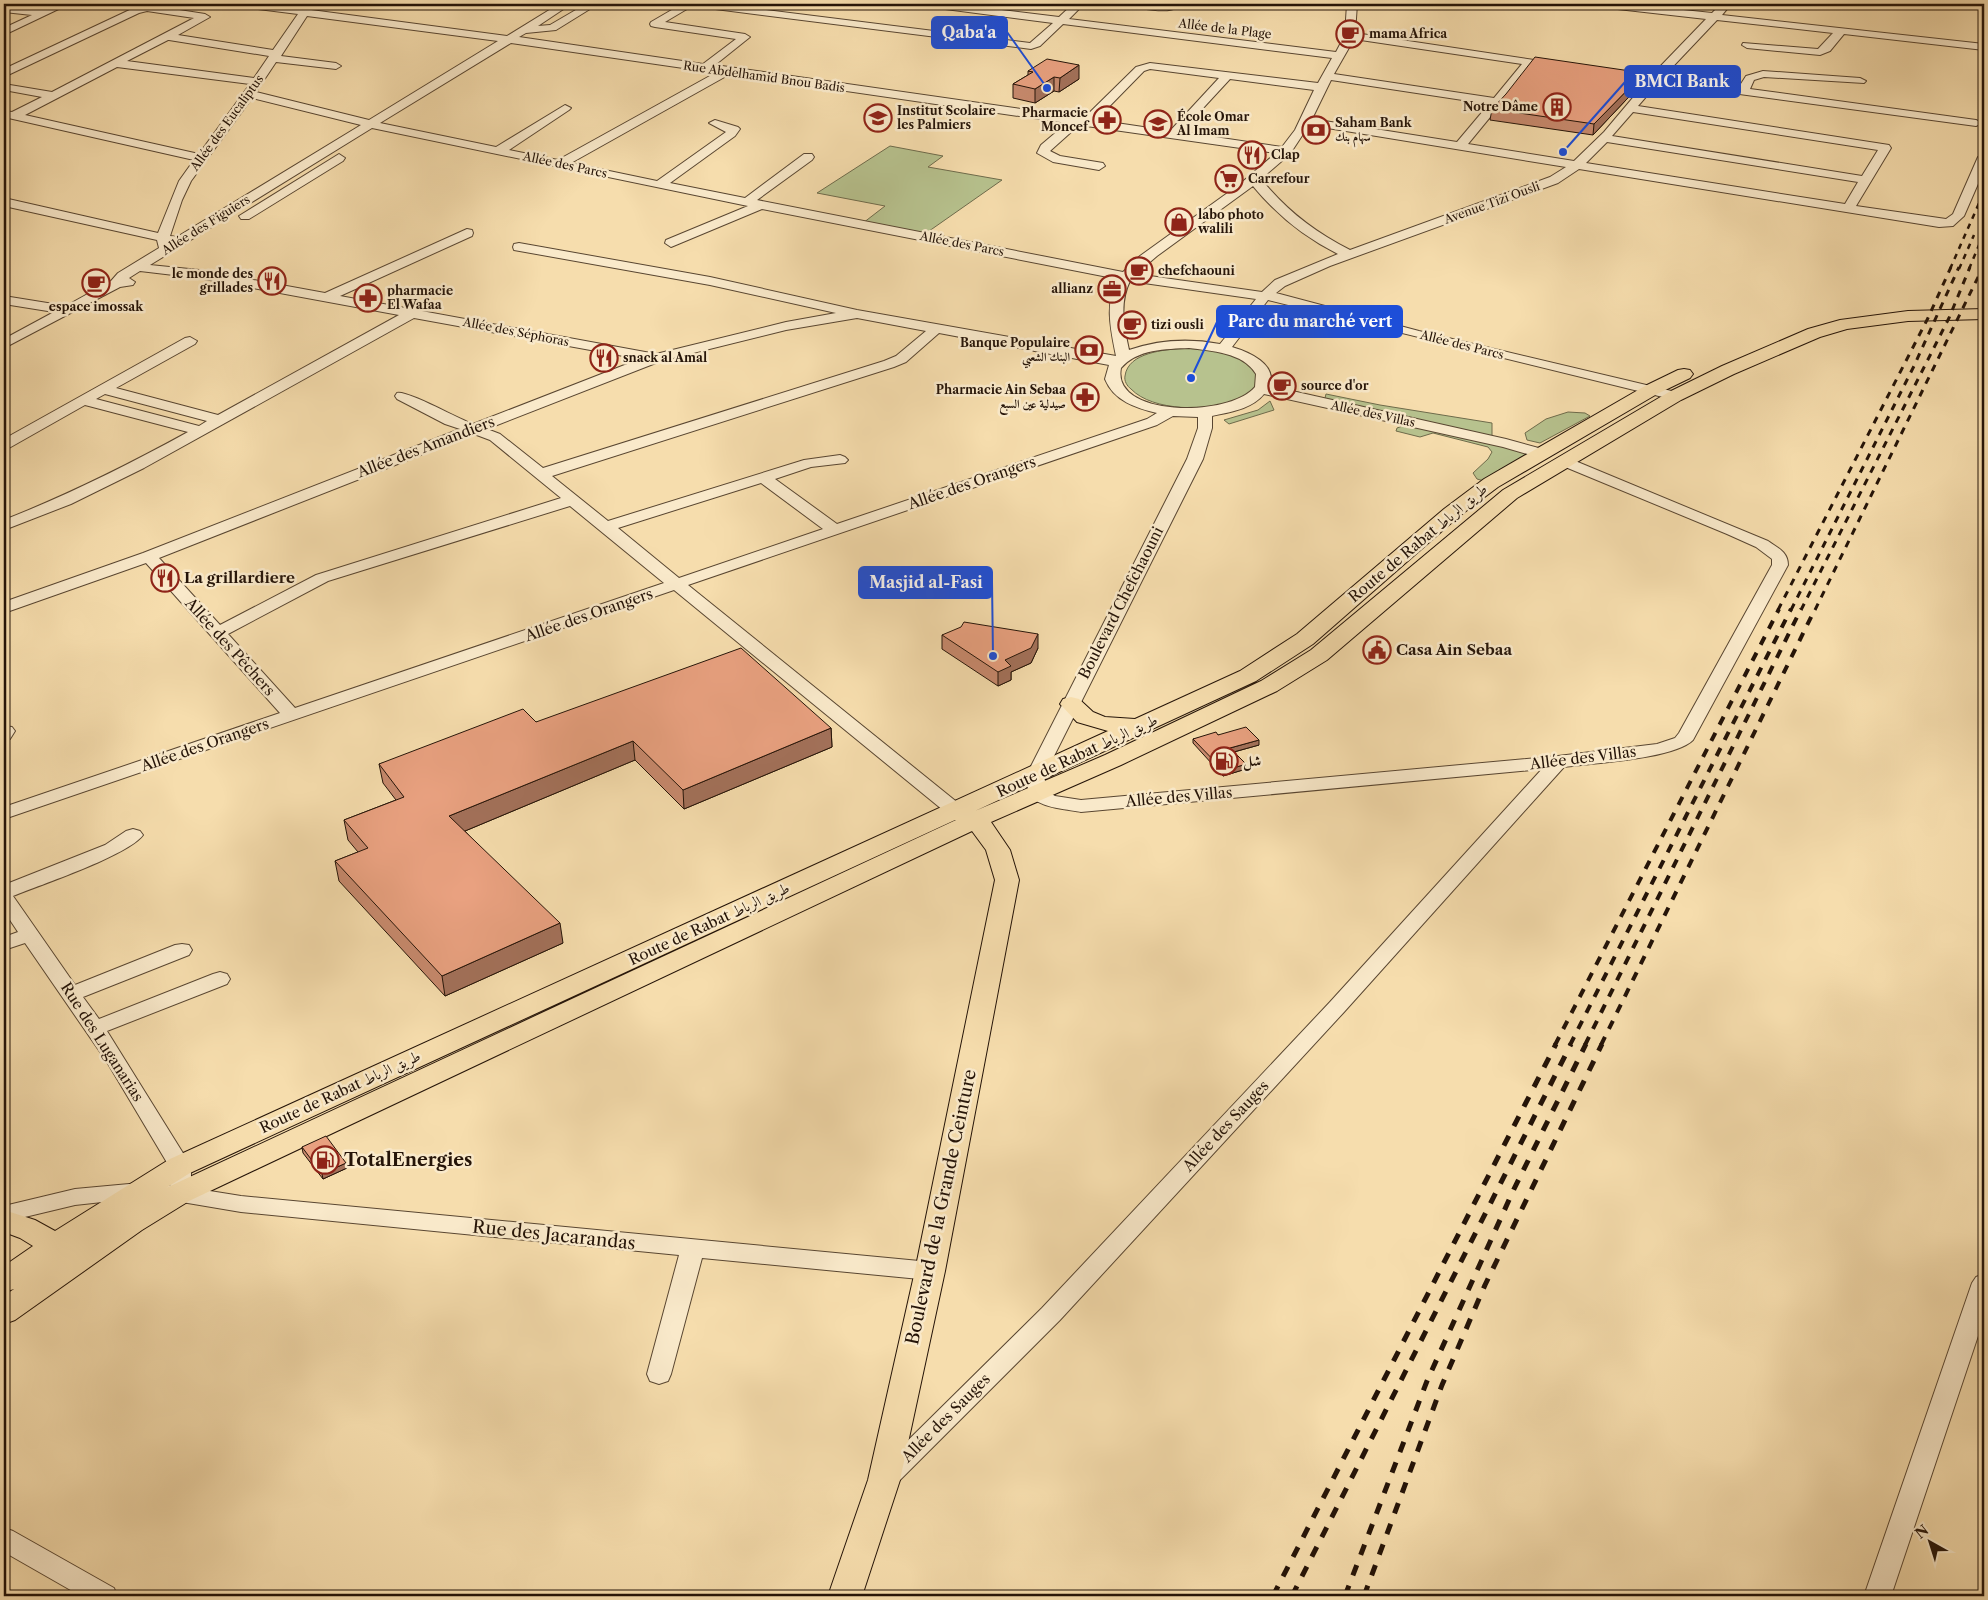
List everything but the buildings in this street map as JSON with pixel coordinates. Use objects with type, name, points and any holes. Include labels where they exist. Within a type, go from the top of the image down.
[{"type":"main road","points":[[1796,323],[1828,314],[1868,308],[1984,302]]},
{"type":"main road","name":"Route de Rabat طريق الرباط","points":[[1036,784],[1142,726],[1248,676],[1272,662],[1305,638],[1462,504],[1492,483],[1552,457],[1760,355],[1832,327],[1888,318],[1984,314]]},
{"type":"main road","name":"Route de Rabat طريق الرباط","points":[[4,1281],[52,1246],[139,1191],[180,1180],[1036,784],[1225,707],[1295,670],[1319,655],[1552,457],[1651,390],[1747,344]]},
{"type":"main road","points":[[1071,704],[1076,712],[1091,721],[1113,726],[1142,726]]},
{"type":"main road","name":"Boulevard de la Grande Ceinture","points":[[845,1596],[884,1480],[930,1271],[1007,880],[1002,854],[992,839],[966,816]]},
{"type":"main road","points":[[4,1312],[132,1222],[180,1180]]},
{"type":"main road","points":[[4,1221],[33,1230],[43,1236],[52,1246]]},
{"type":"street","points":[[4,32],[64,4]]},
{"type":"street","name":"Rue Abdelhamid Bnou Badis","points":[[242,4],[306,8],[704,68],[1286,151]]},
{"type":"street","name":"Allée des Figuiers","points":[[116,284],[135,280],[154,270],[175,249],[371,124],[566,4]]},
{"type":"street","points":[[523,30],[552,28],[593,4]]},
{"type":"street","points":[[689,4],[656,24],[745,37],[704,68]]},
{"type":"street","points":[[695,4],[1025,46],[1036,44],[1063,21],[1079,4]]},
{"type":"street","points":[[749,10],[760,4]]},
{"type":"street","name":"Allée de la Plage","points":[[930,4],[1339,56]]},
{"type":"street","points":[[1135,4],[1170,8]]},
{"type":"street","points":[[1121,360],[1115,324],[1115,311],[1121,289],[1128,277],[1157,250],[1254,179],[1286,151],[1305,121],[1324,81],[1350,35],[1352,4]]},
{"type":"street","points":[[1600,4],[1841,31],[1917,44],[1984,47]]},
{"type":"street","name":"Avenue Tizi Ousli","points":[[1223,349],[1265,296],[1280,282],[1350,254],[1554,180],[1578,164],[1726,4]]},
{"type":"street","points":[[4,73],[136,10],[147,8],[205,17],[168,38],[8,115]]},
{"type":"street","name":"Allée des Eucaliptus","points":[[175,249],[176,200],[185,181],[249,94],[306,8]]},
{"type":"street","points":[[4,9],[44,14]]},
{"type":"street","points":[[1746,45],[1820,52],[1841,31]]},
{"type":"street","points":[[1350,35],[1568,67]]},
{"type":"street","points":[[168,38],[336,66]]},
{"type":"street","points":[[1459,147],[1499,102],[1530,62]]},
{"type":"street","points":[[115,63],[256,82]]},
{"type":"street","points":[[1099,166],[1057,159],[1043,153],[1045,148],[1081,122],[1140,70],[1146,67],[1159,66],[1228,75],[1324,81],[1462,96],[1499,102]]},
{"type":"street","points":[[560,164],[727,71]]},
{"type":"street","points":[[1607,73],[1976,123]]},
{"type":"street","points":[[1743,92],[1750,78],[1763,74],[1860,81]]},
{"type":"street","points":[[1172,135],[1228,75]]},
{"type":"street","points":[[4,87],[52,95]]},
{"type":"street","points":[[1462,96],[1510,87]]},
{"type":"street","name":"Allée des Parcs","points":[[249,94],[386,128],[659,185],[1128,277],[1265,296],[1675,396]]},
{"type":"street","points":[[1462,96],[1466,104],[1489,112]]},
{"type":"street","points":[[499,151],[565,108]]},
{"type":"street","points":[[1630,108],[1885,148],[1849,208]]},
{"type":"street","points":[[8,115],[201,158]]},
{"type":"street","points":[[1305,121],[1939,223],[1949,223],[1958,216],[1984,157]]},
{"type":"street","points":[[659,185],[703,155],[731,134],[734,129],[715,122]]},
{"type":"street","name":"Allée des Figuiers","points":[[116,284],[121,277],[139,267],[275,198],[386,128]]},
{"type":"street","points":[[1603,138],[1866,180]]},
{"type":"street","points":[[747,202],[808,157]]},
{"type":"street","points":[[1254,179],[1300,228],[1319,240],[1350,254]]},
{"type":"street","points":[[4,202],[175,249],[199,274]]},
{"type":"street","points":[[671,243],[761,205]]},
{"type":"street","points":[[326,298],[467,233]]},
{"type":"street","name":"Allée des Amandiers","points":[[570,257],[710,281],[857,314],[1121,360]]},
{"type":"street","name":"Allée des Séphoras","points":[[139,267],[199,274],[656,358]]},
{"type":"street","points":[[4,344],[116,284]]},
{"type":"street","points":[[4,300],[68,310]]},
{"type":"street","points":[[4,525],[73,497],[139,465],[414,312]]},
{"type":"street","name":"Allée des Amandiers","points":[[4,608],[149,556],[656,358],[786,326],[857,314]]},
{"type":"street","points":[[541,474],[889,364],[901,359],[936,328]]},
{"type":"street","points":[[1118,335],[1155,346]]},
{"type":"street","points":[[4,445],[106,390],[190,341]]},
{"type":"street","points":[[1189,344],[1223,349],[1240,354],[1254,362],[1262,371],[1265,380],[1262,390],[1250,400],[1230,408],[1205,412],[1172,411],[1151,407],[1132,400],[1120,392],[1113,382],[1112,372],[1121,360],[1137,351],[1155,346],[1189,344]]},
{"type":"street","points":[[106,390],[220,420]]},
{"type":"street","name":"Allée des Villas","points":[[1036,784],[1050,800],[1081,806],[1558,762],[1659,750],[1681,742],[1687,736],[1780,565],[1780,557],[1762,544],[1552,457],[1506,443],[1262,390]]},
{"type":"street","points":[[402,396],[434,413],[495,437],[966,816]]},
{"type":"street","points":[[85,401],[203,431]]},
{"type":"street","name":"Allée des Orangers","points":[[4,814],[677,585],[834,529],[1152,422],[1172,411]]},
{"type":"street","name":"Boulevard Chefchaouni","points":[[1036,784],[1071,704],[1195,459],[1205,428],[1205,412]]},
{"type":"street","points":[[606,527],[808,463],[840,460]]},
{"type":"street","points":[[764,478],[834,529]]},
{"type":"street","points":[[217,633],[322,578],[572,500]]},
{"type":"street","name":"Allée des Pêchers","points":[[149,556],[292,716]]},
{"type":"street","name":"Allée des Sauges","points":[[884,1480],[1051,1314],[1325,1020],[1558,762]]},
{"type":"street","points":[[4,892],[112,849],[133,835]]},
{"type":"street","name":"Rue des Luganarias","points":[[4,897],[115,1058],[180,1180]]},
{"type":"street","points":[[4,944],[30,934]]},
{"type":"street","points":[[71,994],[182,950]]},
{"type":"street","points":[[95,1028],[220,979]]},
{"type":"street","name":"Rue des Jacarandas","points":[[180,1180],[241,1204],[930,1271]]},
{"type":"street","points":[[4,1214],[75,1197],[139,1191]]},
{"type":"street","points":[[659,1374],[693,1248]]},
{"type":"street","points":[[1877,1596],[1984,1283]]},
{"type":"street","points":[[4,1539],[104,1596]]},
{"type":"green space","points":[[890,146],[943,156],[928,167],[1002,180],[922,236],[863,223],[885,206],[817,193]]},
{"type":"green space","points":[[1183,348],[1217,351],[1241,359],[1250,365],[1256,374],[1258,385],[1240,400],[1212,407],[1197,408],[1167,406],[1153,402],[1141,397],[1127,385],[1125,376],[1128,368],[1140,357],[1158,351]]},
{"type":"green space","points":[[1326,394],[1380,405],[1492,423],[1492,437],[1324,402]]},
{"type":"green space","points":[[1270,401],[1274,410],[1229,424],[1224,420],[1258,410]]},
{"type":"green space","points":[[1568,412],[1585,413],[1590,416],[1540,443],[1527,440],[1525,433],[1546,419]]},
{"type":"green space","points":[[1405,425],[1415,425],[1528,453],[1484,481],[1477,479],[1473,473],[1488,459],[1492,452],[1488,447],[1433,433],[1420,437],[1396,431],[1397,428]]},
{"type":"railway","points":[[1950,269],[1984,192]]},
{"type":"railway","points":[[1969,269],[1984,233]]},
{"type":"railway","points":[[1959,269],[1974,235]]},
{"type":"railway","points":[[1778,610],[1928,318],[1951,267]]},
{"type":"railway","points":[[1791,610],[1914,366],[1959,267]]},
{"type":"railway","points":[[1801,610],[1949,318],[1970,267]]},
{"type":"railway","points":[[1815,610],[1983,267]]},
{"type":"railway","points":[[1555,1045],[1779,609]]},
{"type":"railway","points":[[1570,1045],[1791,609]]},
{"type":"railway","points":[[1585,1045],[1801,609]]},
{"type":"railway","points":[[1601,1045],[1815,609]]},
{"type":"railway","points":[[1273,1596],[1556,1044]]},
{"type":"railway","points":[[1292,1596],[1571,1044]]},
{"type":"railway","points":[[1345,1596],[1427,1381],[1514,1189],[1586,1044]]},
{"type":"railway","points":[[1364,1596],[1442,1385],[1485,1285],[1602,1044]]},
{"type":"place","name":"mama Africa","points":[[1350,34]]},
{"type":"place","name":"Qaba'a","points":[[1047,88]]},
{"type":"place","name":"Notre Dâme","points":[[1557,107]]},
{"type":"place","name":"Institut Scolaire les Palmiers","points":[[878,118]]},
{"type":"place","name":"Pharmacie Moncef","points":[[1107,120]]},
{"type":"place","name":"École Omar Al Imam","points":[[1158,124]]},
{"type":"place","name":"Saham Bank سهام بنك","points":[[1316,130]]},
{"type":"place","name":"BMCI Bank","points":[[1563,152]]},
{"type":"place","name":"Clap","points":[[1252,155]]},
{"type":"place","name":"Carrefour","points":[[1229,179]]},
{"type":"place","name":"labo photo walili","points":[[1179,222]]},
{"type":"place","name":"chefchaouni","points":[[1139,271]]},
{"type":"place","name":"le monde des grillades","points":[[272,281]]},
{"type":"place","name":"espace imossak","points":[[96,283]]},
{"type":"place","name":"allianz","points":[[1112,289]]},
{"type":"place","name":"pharmacie El Wafaa","points":[[368,298]]},
{"type":"place","name":"tizi ousli","points":[[1132,325]]},
{"type":"place","name":"Banque Populaire البنك الشعبي","points":[[1089,350]]},
{"type":"place","name":"snack al Amal","points":[[604,358]]},
{"type":"place","name":"Parc du marché vert","points":[[1191,378]]},
{"type":"place","name":"source d'or","points":[[1282,386]]},
{"type":"place","name":"Pharmacie Ain Sebaa صيدلية عين السبع","points":[[1085,397]]},
{"type":"place","name":"La grillardiere","points":[[165,578]]},
{"type":"place","name":"Casa Ain Sebaa","points":[[1377,650]]},
{"type":"place","name":"Masjid al-Fasi","points":[[993,656]]},
{"type":"place","name":"شل","points":[[1224,761]]},
{"type":"place","name":"TotalEnergies","points":[[325,1160]]}]
